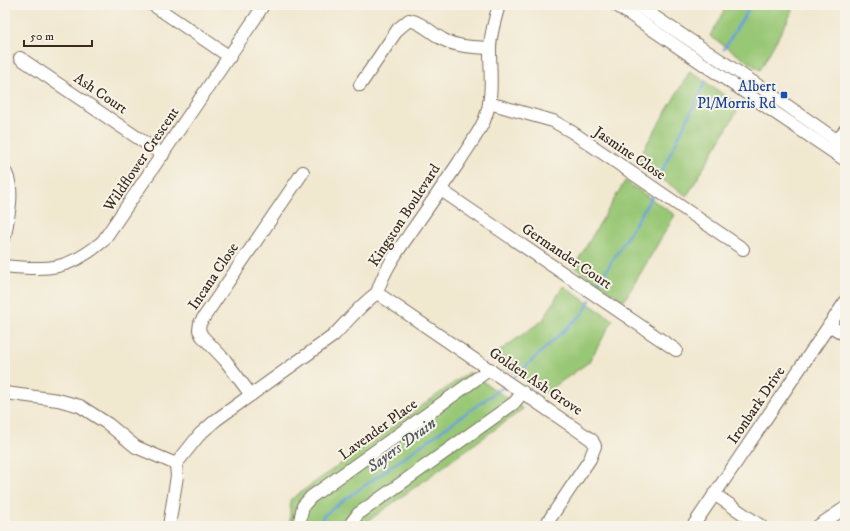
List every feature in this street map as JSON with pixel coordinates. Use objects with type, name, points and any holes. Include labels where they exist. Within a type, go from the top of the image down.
[{"type":"street","points":[[153,5],[230,57]]},
{"type":"street","name":"Wildflower Crescent","points":[[5,266],[46,269],[60,266],[81,258],[92,251],[112,230],[230,57],[263,5]]},
{"type":"street","name":"Kingston Boulevard","points":[[378,293],[381,278],[390,262],[476,136],[484,120],[489,103],[492,79],[490,48],[494,20],[499,5]]},
{"type":"street","points":[[616,5],[838,146]]},
{"type":"street","points":[[637,5],[759,86],[838,146],[845,160]]},
{"type":"street","points":[[360,85],[407,14],[442,39],[454,44],[490,48]]},
{"type":"street","name":"Ash Court","points":[[20,58],[163,155]]},
{"type":"street","name":"Jasmine Close","points":[[489,103],[553,121],[743,250]]},
{"type":"street","points":[[838,146],[845,130]]},
{"type":"street","name":"Incana Close","points":[[251,395],[225,360],[202,336],[200,323],[303,172]]},
{"type":"street","points":[[5,236],[10,191],[10,181],[6,173]]},
{"type":"street","name":"Germander Court","points":[[440,190],[676,350]]},
{"type":"street","points":[[169,526],[177,476],[176,464],[200,434],[216,420],[333,336],[363,303],[378,293]]},
{"type":"street","name":"Golden Ash Grove","points":[[378,293],[592,440],[594,446],[590,459],[546,526]]},
{"type":"street","name":"Ironbark Drive","points":[[693,526],[845,302]]},
{"type":"street","points":[[830,324],[845,335]]},
{"type":"street","name":"Lavender Place","points":[[299,526],[303,506],[311,497],[490,369]]},
{"type":"street","points":[[349,526],[358,514],[514,403],[523,392]]},
{"type":"street","points":[[5,394],[58,400],[80,406],[95,415],[136,447],[176,464]]},
{"type":"street","points":[[714,494],[761,526]]},
{"type":"street","points":[[818,526],[845,508]]},
{"type":"green space","points":[[727,5],[796,5],[760,70],[710,36]]},
{"type":"green space","points":[[690,71],[740,106],[687,196],[636,162]]},
{"type":"green space","points":[[625,181],[675,215],[624,301],[574,267]]},
{"type":"green space","points":[[563,286],[613,320],[589,362],[545,393],[491,357],[543,320]]},
{"type":"green space","points":[[469,372],[523,409],[361,526],[290,526],[290,500]]},
{"type":"waterway","name":"Sayers Drain","points":[[724,49],[751,5]]},
{"type":"waterway","name":"Sayers Drain","points":[[657,181],[706,81]]},
{"type":"waterway","name":"Sayers Drain","points":[[596,287],[653,195]]},
{"type":"waterway","name":"Sayers Drain","points":[[514,377],[584,312],[590,300]]},
{"type":"waterway","name":"Sayers Drain","points":[[320,526],[323,516],[340,503],[503,387]]},
{"type":"place","name":"Albert Pl/Morris Rd","points":[[784,95]]}]
